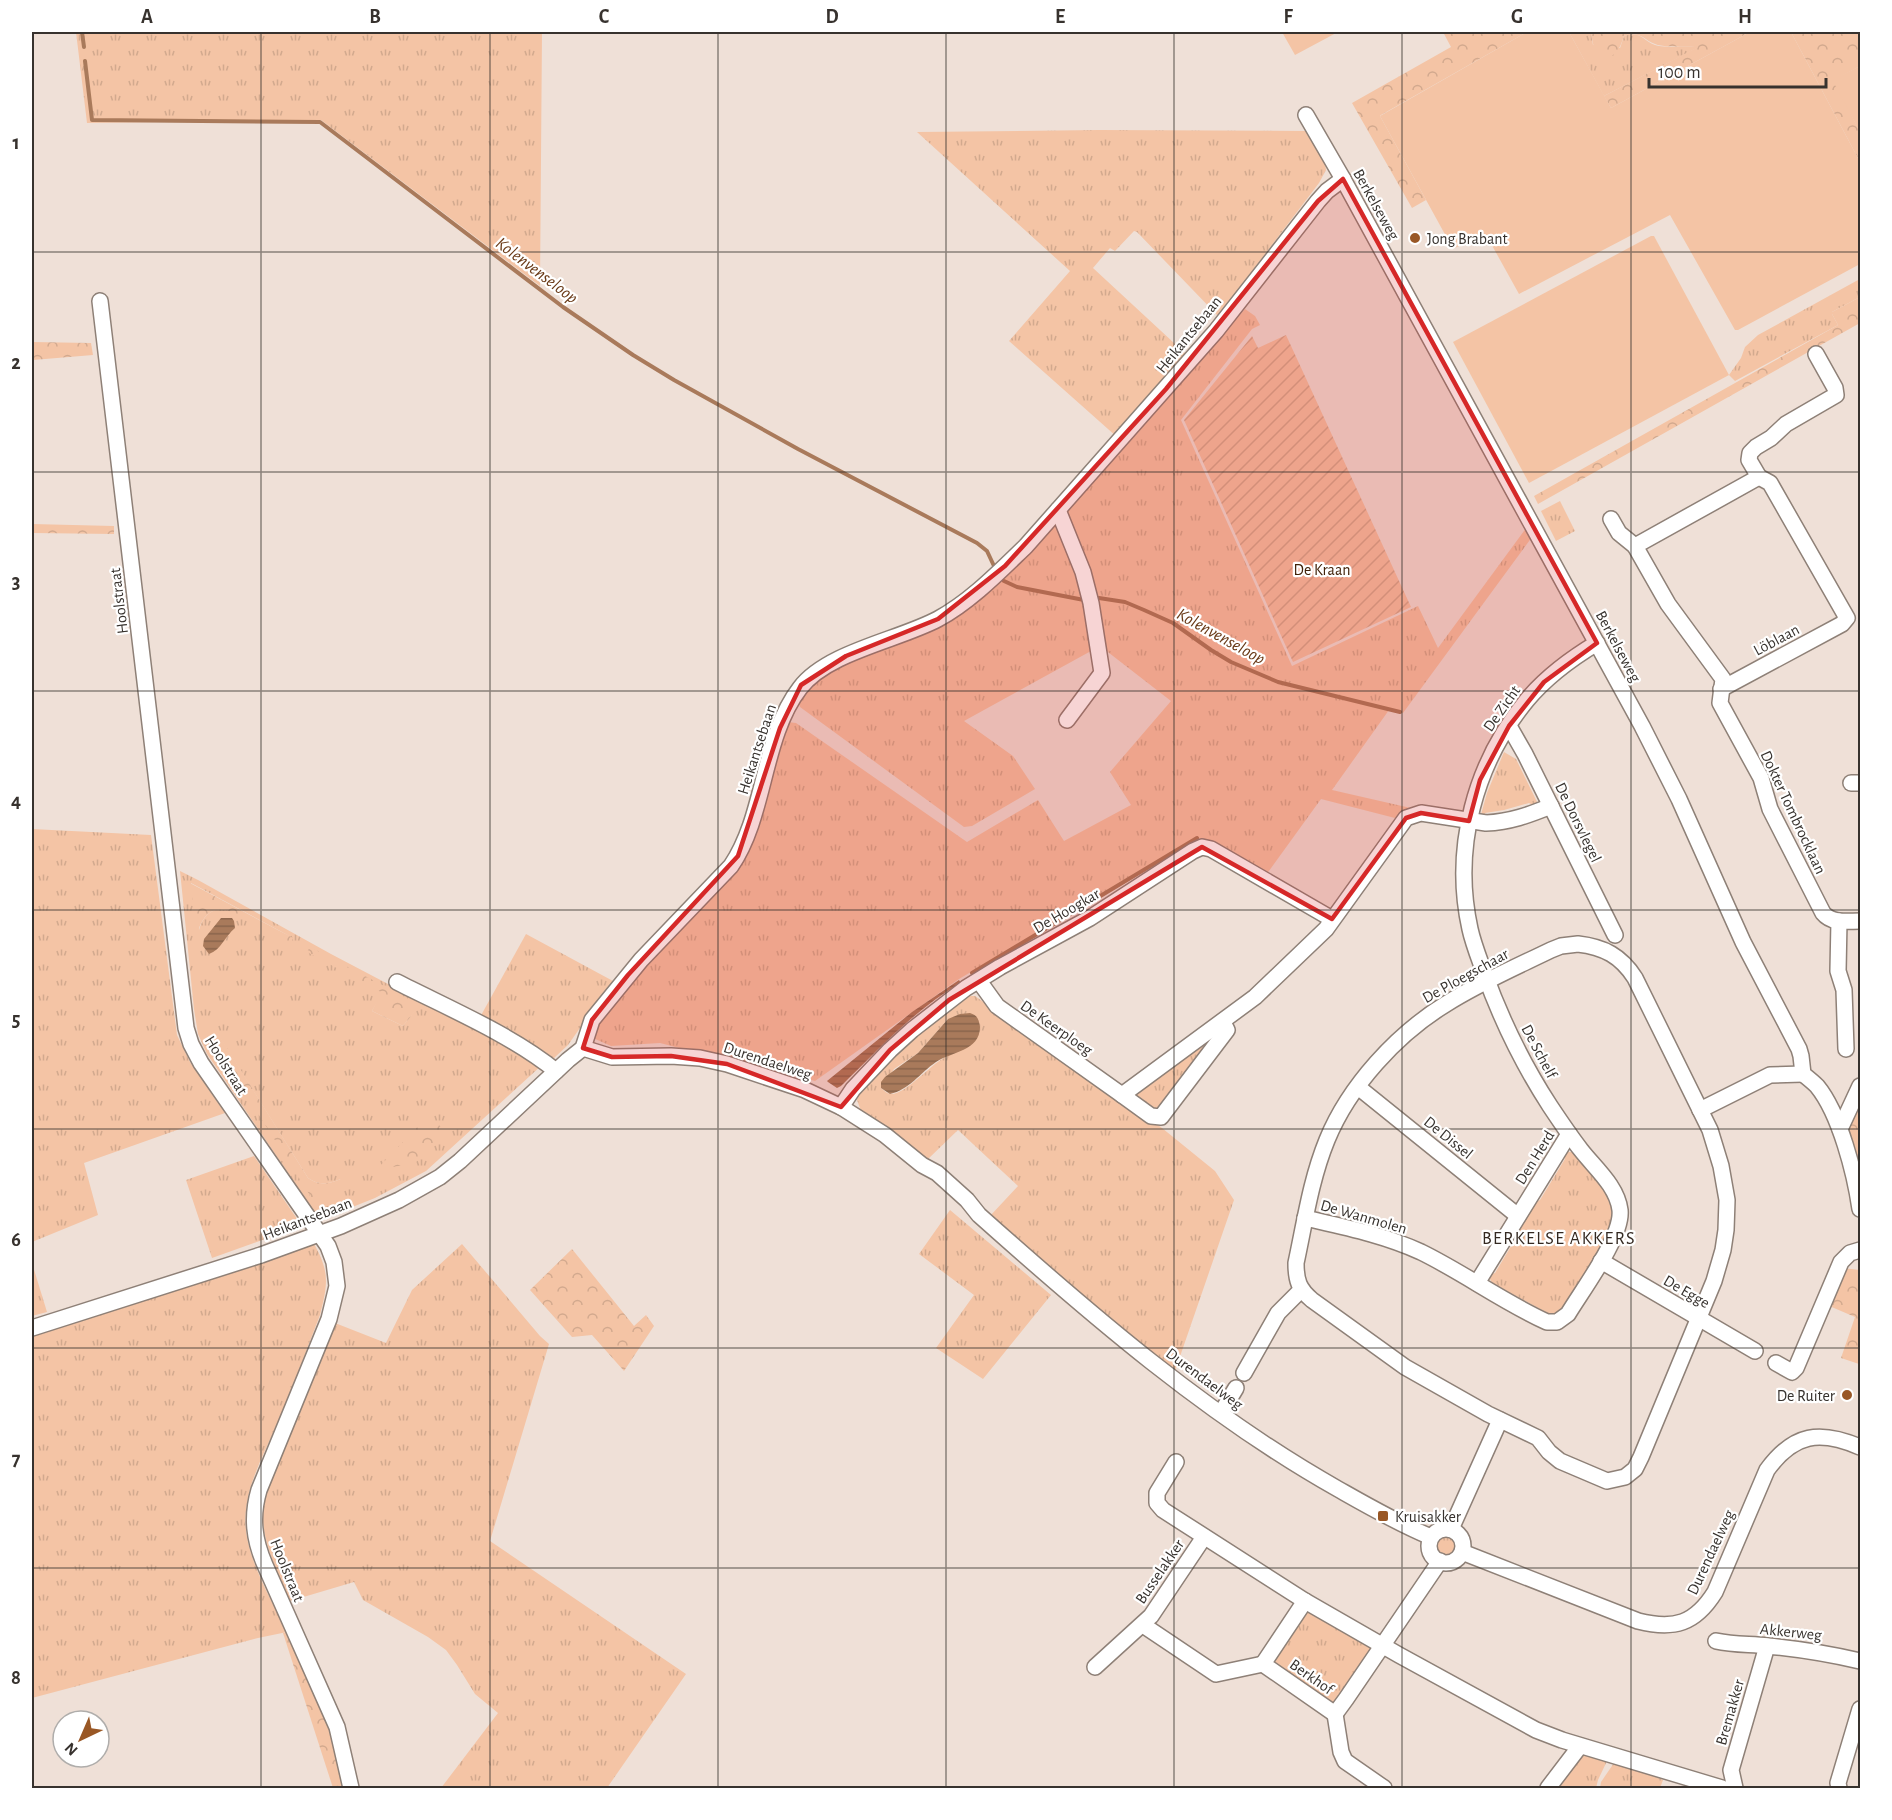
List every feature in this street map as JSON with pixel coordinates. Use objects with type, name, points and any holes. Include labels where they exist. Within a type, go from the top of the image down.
[{"type":"street","name":"Berkelseweg","points":[[1306,115],[1597,643],[1679,799],[1743,942],[1799,1049],[1802,1056],[1803,1074]]},
{"type":"street","name":"Heikantsebaan","points":[[32,1328],[252,1258],[319,1234],[383,1208],[440,1177],[475,1149],[583,1048],[592,1020],[628,975],[724,874],[738,856],[747,836],[780,728],[792,698],[801,685],[831,663],[927,624],[949,612],[969,598],[1005,566],[1026,546],[1166,389],[1216,330],[1311,209],[1327,191],[1343,179]]},
{"type":"street","name":"Hoolstraat","points":[[100,301],[186,1028],[201,1063],[328,1246],[334,1262],[337,1286],[329,1319],[259,1491],[253,1526],[259,1550],[338,1727],[351,1788]]},
{"type":"street","name":"Löblaan","points":[[1721,690],[1854,617],[1770,483],[1759,477],[1749,460],[1750,453],[1756,447],[1771,438],[1786,424],[1836,395],[1835,388],[1816,354]]},
{"type":"street","points":[[1635,546],[1759,477]]},
{"type":"street","points":[[1058,510],[1083,572],[1091,603],[1102,673],[1067,720]]},
{"type":"street","points":[[1611,519],[1619,533],[1635,546],[1668,604],[1717,669],[1723,679],[1721,690]]},
{"type":"street","name":"De Zicht","points":[[1488,981],[1470,930],[1464,865],[1469,820],[1480,780],[1493,750],[1528,698],[1573,658],[1597,643]]},
{"type":"street","name":"Dokter Tombrocklaan","points":[[1721,690],[1720,703],[1761,778],[1770,809],[1792,849],[1806,882],[1828,919],[1839,921]]},
{"type":"street","name":"De Dorsvlegel","points":[[1509,726],[1614,935]]},
{"type":"street","points":[[1122,1095],[1255,997],[1315,940],[1406,818],[1421,813],[1486,823],[1518,819],[1551,806]]},
{"type":"street","name":"De Hoogkar","points":[[841,1107],[877,1063],[949,1000],[1000,967],[1090,918],[1202,847],[1211,849],[1332,919]]},
{"type":"street","points":[[1846,1049],[1844,990],[1838,971],[1839,921],[1860,921]]},
{"type":"street","name":"De Ploegschaar","points":[[1593,945],[1611,952],[1629,968],[1635,978],[1710,1130],[1721,1166],[1727,1200],[1727,1216],[1723,1250],[1718,1267],[1641,1456],[1635,1469],[1625,1477],[1607,1481],[1560,1461],[1538,1438],[1500,1420],[1392,1359],[1327,1312],[1301,1290],[1296,1272],[1315,1174],[1328,1138],[1358,1087],[1394,1045],[1422,1020],[1445,1004],[1488,981],[1561,946],[1593,945]]},
{"type":"street","name":"De Keerploeg","points":[[979,981],[997,1006],[1151,1116],[1161,1117],[1227,1030],[1223,1022]]},
{"type":"street","name":"De Schelf","points":[[1488,981],[1519,1053],[1534,1081],[1569,1134]]},
{"type":"street","points":[[397,982],[497,1034],[543,1060],[556,1071]]},
{"type":"street","name":"Durendaelweg","points":[[583,1048],[612,1057],[672,1056],[700,1058],[728,1064],[805,1090],[841,1107],[885,1135],[922,1165],[937,1173],[967,1200],[979,1215],[1076,1300],[1221,1413],[1313,1476],[1431,1537]]},
{"type":"street","points":[[1700,1110],[1770,1075],[1803,1074],[1822,1093],[1839,1129],[1852,1165],[1860,1209]]},
{"type":"street","points":[[1839,1129],[1860,1086]]},
{"type":"street","name":"De Dissel","points":[[1358,1087],[1518,1216]]},
{"type":"street","name":"Den Herd","points":[[1569,1134],[1610,1184],[1619,1203],[1619,1227],[1616,1236],[1568,1314],[1557,1322],[1547,1322],[1477,1283],[1569,1134]]},
{"type":"street","name":"De Wanmolen","points":[[1305,1218],[1368,1233],[1408,1247],[1477,1283]]},
{"type":"street","points":[[1776,1363],[1792,1372],[1796,1368],[1841,1262],[1850,1253],[1860,1250]]},
{"type":"street","name":"De Egge","points":[[1601,1261],[1755,1351]]},
{"type":"street","points":[[1244,1373],[1278,1312],[1301,1290]]},
{"type":"street","points":[[1221,1413],[1236,1388]]},
{"type":"street","points":[[1451,1529],[1500,1420]]},
{"type":"street","name":"Durendaelweg","points":[[1462,1552],[1638,1621],[1656,1626],[1675,1624],[1686,1621],[1699,1613],[1715,1592],[1767,1470],[1776,1458],[1796,1443],[1812,1437],[1840,1439],[1860,1447]]},
{"type":"street","points":[[1176,1462],[1157,1493],[1157,1503],[1163,1510],[1305,1601],[1550,1736],[1722,1788]]},
{"type":"street","points":[[1442,1529],[1451,1529],[1457,1532],[1462,1540],[1462,1552],[1451,1562],[1440,1561],[1433,1557],[1429,1549],[1431,1537],[1442,1529]]},
{"type":"street","name":"Busselakker","points":[[1095,1667],[1151,1616],[1204,1537]]},
{"type":"street","points":[[1383,1646],[1440,1561]]},
{"type":"street","name":"Berkhof","points":[[1305,1601],[1263,1664],[1335,1714],[1383,1646]]},
{"type":"street","name":"Busselakker","points":[[1143,1625],[1216,1674],[1263,1664]]},
{"type":"street","name":"Akkerweg","points":[[1716,1641],[1820,1652],[1860,1660]]},
{"type":"street","name":"Bremakker","points":[[1735,1788],[1731,1770],[1767,1646]]},
{"type":"street","points":[[1839,1788],[1838,1783],[1860,1709]]},
{"type":"street","points":[[1335,1714],[1341,1752],[1345,1761],[1383,1788]]},
{"type":"street","points":[[1548,1788],[1580,1746]]},
{"type":"highlighted area","points":[[1343,179],[1597,643],[1544,682],[1509,726],[1480,780],[1469,821],[1421,813],[1406,818],[1332,919],[1202,847],[949,1000],[890,1050],[841,1107],[727,1064],[671,1056],[612,1057],[583,1048],[592,1020],[628,975],[738,856],[780,728],[801,685],[846,656],[938,619],[1005,566],[1166,389],[1318,201]]},
{"type":"green space","points":[[76,32],[542,32],[540,286],[321,120],[87,123]]},
{"type":"green space","points":[[1282,32],[1338,32],[1295,55]]},
{"type":"green space","points":[[1286,32],[1330,32],[1297,51]]},
{"type":"green space","points":[[1443,32],[1527,32],[1380,116],[1426,200],[1412,208],[1352,103],[1451,47]]},
{"type":"green space","points":[[1527,32],[1569,32],[1611,108],[1750,32],[1791,32],[1860,162],[1860,264],[1735,330],[1670,215],[1519,294],[1484,235],[1453,249],[1380,116]]},
{"type":"green space","points":[[1569,32],[1591,33],[1593,45],[1620,48],[1624,36],[1635,35],[1659,46],[1699,47],[1604,96]]},
{"type":"green space","points":[[1589,32],[1750,32],[1611,108],[1604,96],[1698,47],[1659,45],[1638,35],[1630,35],[1624,36],[1615,54],[1604,59],[1595,53]]},
{"type":"green space","points":[[1791,32],[1860,32],[1860,66],[1834,80],[1860,132],[1860,162]]},
{"type":"green space","points":[[1860,66],[1860,132],[1834,79]]},
{"type":"green space","points":[[1307,131],[1325,163],[1326,170],[1319,183],[1218,316],[1137,232],[1134,231],[1115,251],[1110,248],[1093,268],[1187,355],[1117,437],[1009,341],[1070,271],[917,132]]},
{"type":"green space","points":[[1654,236],[1729,375],[1529,483],[1453,342]]},
{"type":"green space","points":[[1858,280],[1860,281],[1860,297],[1832,312],[1838,325],[1735,381],[1729,375],[1741,358],[1745,347],[1758,335]]},
{"type":"green space","points":[[1860,297],[1860,323],[1538,504],[1534,496],[1838,325],[1832,312]]},
{"type":"green space","points":[[1245,309],[1255,316],[1260,325],[1252,329],[1181,420],[1292,666],[1418,606],[1438,648],[1527,527],[1532,537],[1403,713],[1389,710],[1332,790],[1415,809],[1395,818],[1321,799],[1266,875],[1199,838],[959,979],[815,1081],[747,1062],[660,1043],[611,1046],[593,1038],[599,1021],[630,981],[723,885],[788,722],[796,723],[967,842],[1038,800],[1064,841],[1131,805],[1110,772],[1171,701],[1104,649],[1098,598],[1085,596],[1091,651],[964,721],[1013,756],[1035,789],[972,826],[964,827],[800,707],[798,701],[826,671],[907,637],[1056,523]]},
{"type":"green space","name":"De Kraan","points":[[1286,335],[1411,607],[1293,662],[1184,420],[1252,336],[1258,348]]},
{"type":"green space","points":[[32,342],[91,343],[93,355],[33,360]]},
{"type":"green space","points":[[1560,501],[1575,531],[1556,541],[1541,511]]},
{"type":"green space","points":[[32,524],[114,526],[114,534],[32,533]]},
{"type":"green space","points":[[1504,752],[1516,759],[1539,806],[1529,803],[1485,813],[1487,818],[1480,818],[1487,793]]},
{"type":"green space","points":[[32,829],[151,835],[177,1035],[190,1062],[225,1113],[84,1163],[98,1215],[32,1242]]},
{"type":"green space","points":[[180,871],[331,954],[542,1065],[426,1171],[375,1198],[320,1220],[207,1054],[198,1034]],"holes":[[[191,883],[293,938],[247,916],[222,909],[217,909],[207,915],[199,930]],[[382,993],[419,1005],[403,1026],[372,1011]],[[219,1036],[308,1178],[324,1183],[341,1179],[313,1199]]]},
{"type":"green space","points":[[190,883],[293,938],[291,944],[237,914],[222,910],[208,914],[198,931]]},
{"type":"green space","points":[[526,934],[613,981],[568,1045],[553,1059],[479,1019]]},
{"type":"green space","points":[[310,947],[420,1005],[403,1026],[372,1011],[381,992],[307,952]]},
{"type":"green space","points":[[964,996],[975,996],[1162,1128],[1215,1171],[1234,1200],[1175,1371],[1083,1297],[990,1216],[1018,1186],[958,1130],[927,1160],[861,1111],[857,1100],[859,1092],[910,1038]],"holes":[[[948,1019],[944,1058],[896,1093],[890,1094],[881,1088],[894,1069],[918,1053]]]},
{"type":"green space","points":[[1217,1032],[1157,1112],[1133,1096]]},
{"type":"green space","points":[[219,1035],[308,1178],[324,1183],[341,1179],[344,1187],[313,1200],[211,1036]]},
{"type":"green space","points":[[1860,1096],[1860,1170],[1846,1127]]},
{"type":"green space","points":[[429,1115],[446,1132],[415,1163],[376,1170]]},
{"type":"green space","points":[[1573,1152],[1604,1189],[1610,1199],[1614,1215],[1609,1235],[1562,1310],[1559,1314],[1551,1315],[1492,1283],[1489,1277],[1495,1273],[1516,1238],[1515,1234],[1535,1202],[1540,1200],[1565,1159],[1564,1155]]},
{"type":"green space","points":[[254,1156],[302,1226],[212,1258],[186,1180]]},
{"type":"green space","points":[[950,1210],[1051,1295],[983,1379],[936,1348],[974,1295],[919,1254]]},
{"type":"green space","points":[[313,1242],[319,1252],[326,1278],[320,1315],[284,1409],[255,1474],[247,1502],[246,1516],[246,1530],[252,1555],[262,1582],[287,1632],[32,1698],[32,1334]]},
{"type":"green space","points":[[462,1244],[549,1344],[490,1541],[686,1674],[607,1788],[441,1788],[498,1713],[475,1694],[446,1650],[428,1637],[363,1600],[354,1582],[290,1601],[269,1552],[263,1526],[263,1499],[335,1323],[386,1343],[412,1290]]},
{"type":"green space","points":[[572,1249],[634,1326],[646,1315],[654,1326],[624,1371],[592,1335],[572,1337],[530,1290]]},
{"type":"green space","points":[[32,1263],[47,1312],[32,1316]]},
{"type":"green space","points":[[1842,1268],[1860,1270],[1859,1364],[1841,1358],[1855,1317],[1827,1305]]},
{"type":"green space","points":[[1446,1535],[1453,1538],[1456,1545],[1453,1552],[1446,1555],[1439,1552],[1436,1545],[1439,1538]]},
{"type":"green space","points":[[1311,1611],[1372,1650],[1335,1704],[1330,1705],[1273,1663],[1275,1654],[1302,1615]]},
{"type":"green space","points":[[287,1632],[327,1721],[335,1746],[343,1788],[333,1788],[283,1633]]},
{"type":"green space","points":[[1582,1756],[1607,1761],[1596,1788],[1559,1788]]},
{"type":"green space","points":[[1616,1760],[1663,1780],[1660,1788],[1600,1788],[1601,1782]]},
{"type":"shaded area","points":[[221,918],[232,918],[235,928],[217,949],[209,954],[203,946],[204,939]]},
{"type":"shaded area","points":[[959,980],[961,983],[913,1017],[841,1086],[837,1088],[827,1081],[912,1012]]},
{"type":"shaded area","points":[[970,1013],[977,1018],[980,1027],[979,1035],[970,1046],[936,1062],[897,1092],[890,1094],[881,1088],[881,1082],[885,1077],[918,1053],[948,1019]]},
{"type":"waterway","name":"Kolenvenseloop","points":[[82,32],[84,47]]},
{"type":"waterway","name":"Kolenvenseloop","points":[[85,61],[92,120],[320,122],[563,307],[633,355],[798,449],[977,543],[987,551],[994,566]]},
{"type":"waterway","name":"Kolenvenseloop","points":[[1004,581],[1017,587],[1084,600]]},
{"type":"waterway","name":"Kolenvenseloop","points":[[1099,598],[1125,602],[1173,623],[1231,662],[1278,682],[1400,712]]},
{"type":"waterway","points":[[972,973],[1197,838]]},
{"type":"place","name":"Jong Brabant","points":[[1415,238]]},
{"type":"place","name":"De Ruiter","points":[[1847,1395]]},
{"type":"place","name":"Kruisakker","points":[[1383,1516]]},
{"type":"district","name":"BERKELSE AKKERS","points":[[1559,1238]]}]
